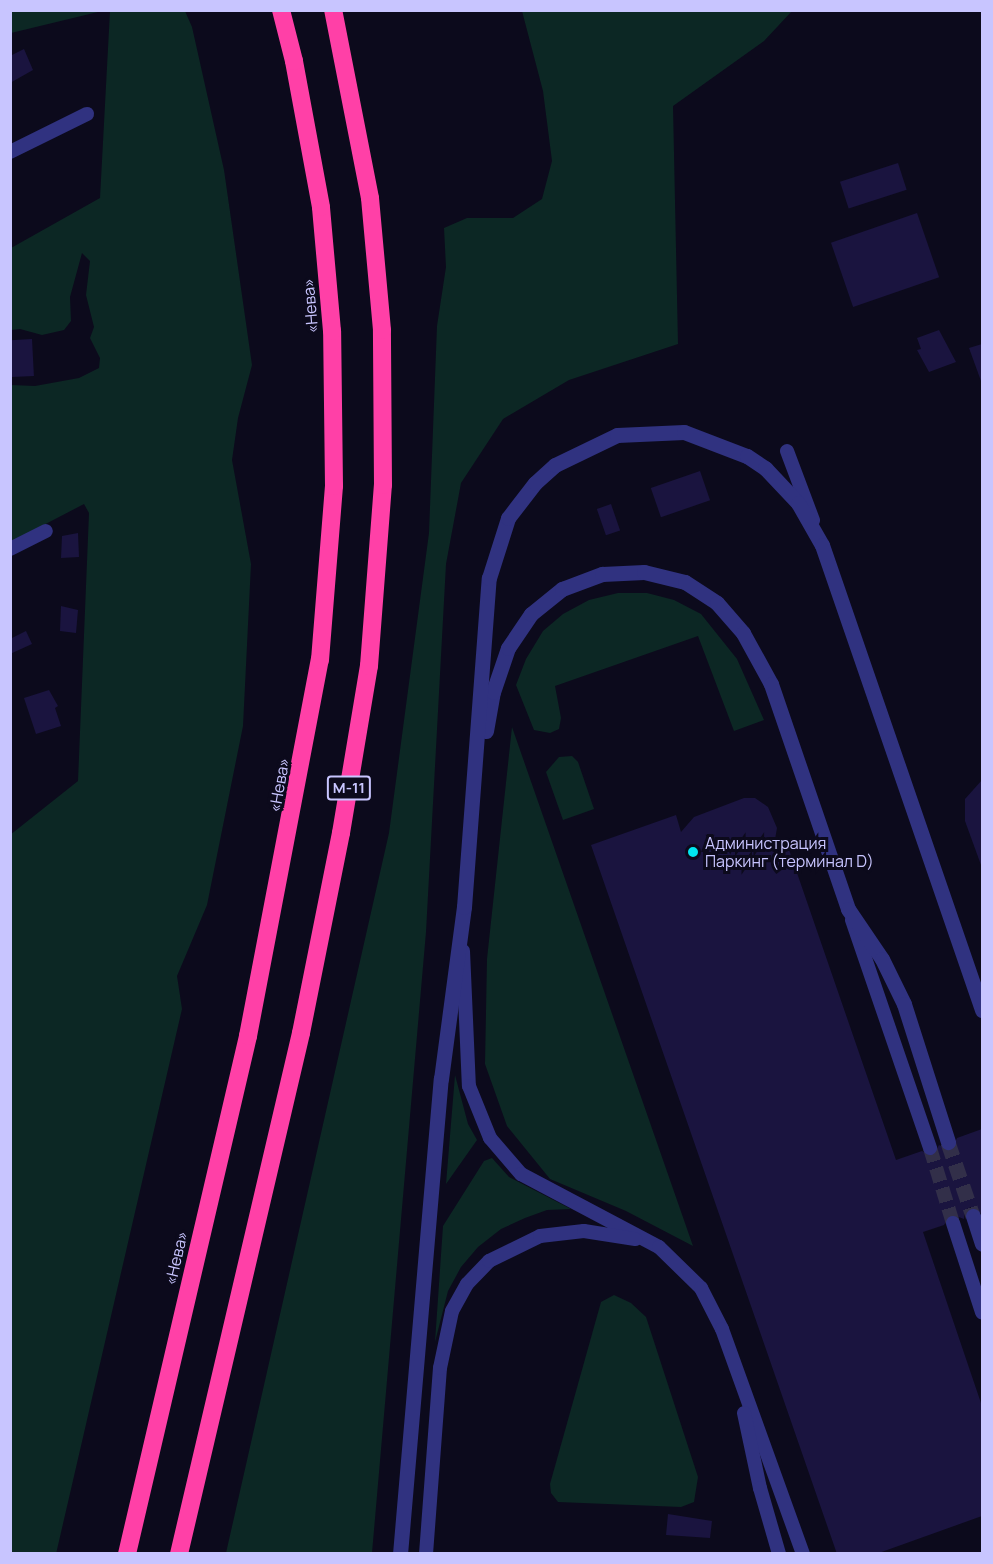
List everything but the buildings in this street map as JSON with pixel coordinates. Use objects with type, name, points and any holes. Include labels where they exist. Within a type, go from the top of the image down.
[{"type":"highway","name":"«Нева»","points":[[127,1554],[248,1036],[320,660],[334,486],[332,331],[321,207],[294,62],[281,10]]},
{"type":"highway","name":"М-11","points":[[179,1554],[301,1033],[341,833],[369,666],[383,485],[382,330],[370,198],[333,10]]},
{"type":"street","points":[[10,153],[87,114]]},
{"type":"street","points":[[400,1554],[441,1079],[464,907],[486,605],[500,537],[519,501],[555,465],[597,442],[637,432],[684,432],[747,456],[783,484],[811,522],[822,545]]},
{"type":"street","points":[[787,451],[822,545],[982,1010]]},
{"type":"street","points":[[10,549],[46,531]]},
{"type":"street","points":[[473,801],[500,666],[531,614],[562,589],[583,579],[622,571],[665,575],[686,582],[717,603],[743,633],[759,659],[930,1148]]},
{"type":"street","points":[[464,907],[466,1066],[473,1104],[490,1138],[508,1162],[536,1184],[646,1240],[674,1258],[701,1288],[722,1329],[803,1554]]},
{"type":"street","points":[[848,909],[882,959],[903,1004],[948,1142]]},
{"type":"street","points":[[974,1216],[982,1244]]},
{"type":"street","points":[[953,1223],[982,1312]]},
{"type":"street","points":[[426,1554],[440,1368],[452,1311],[467,1284],[489,1261],[540,1236],[584,1231],[646,1240]]},
{"type":"street","points":[[736,1370],[760,1488],[779,1554]]},
{"type":"green space","points":[[11,10],[102,10],[102,11],[11,33]]},
{"type":"green space","points":[[110,11],[185,11],[192,27],[224,170],[252,365],[238,418],[232,460],[251,564],[243,726],[207,905],[177,976],[182,1009],[56,1554],[11,1553],[10,835],[78,781],[89,513],[84,504],[11,542],[11,385],[35,386],[79,378],[99,368],[100,358],[90,338],[94,327],[86,295],[90,261],[82,253],[70,297],[71,321],[64,330],[42,335],[20,329],[11,330],[11,248],[100,198]]},
{"type":"green space","points":[[522,11],[792,11],[764,41],[673,106],[678,344],[569,380],[503,419],[461,483],[446,564],[426,932],[372,1553],[226,1553],[389,833],[429,533],[437,326],[446,267],[444,228],[467,218],[513,218],[542,199],[552,161],[543,91]]},
{"type":"green space","points":[[618,593],[647,593],[674,600],[701,614],[737,659],[764,720],[734,731],[698,636],[555,686],[561,718],[559,729],[550,733],[534,730],[516,685],[526,659],[543,631],[563,614],[589,600]]},
{"type":"green space","points":[[512,727],[693,1246],[626,1211],[550,1179],[507,1126],[485,1064],[487,959]]},
{"type":"green space","points":[[572,756],[578,762],[594,809],[563,820],[546,772],[559,757]]},
{"type":"green space","points":[[455,1075],[468,1124],[477,1140],[446,1184]]},
{"type":"green space","points":[[492,1158],[509,1177],[571,1209],[547,1210],[525,1218],[501,1229],[478,1247],[461,1267],[448,1291],[435,1342],[443,1226],[484,1161]]},
{"type":"green space","points":[[614,1295],[631,1303],[646,1317],[698,1477],[694,1502],[681,1507],[558,1502],[551,1493],[550,1484],[601,1302]]},
{"type":"tunnel","points":[[948,1142],[973,1216]]},
{"type":"tunnel","points":[[930,1148],[953,1223]]},
{"type":"place","name":"Администрация Паркинг (терминал D)","points":[[693,852]]}]
